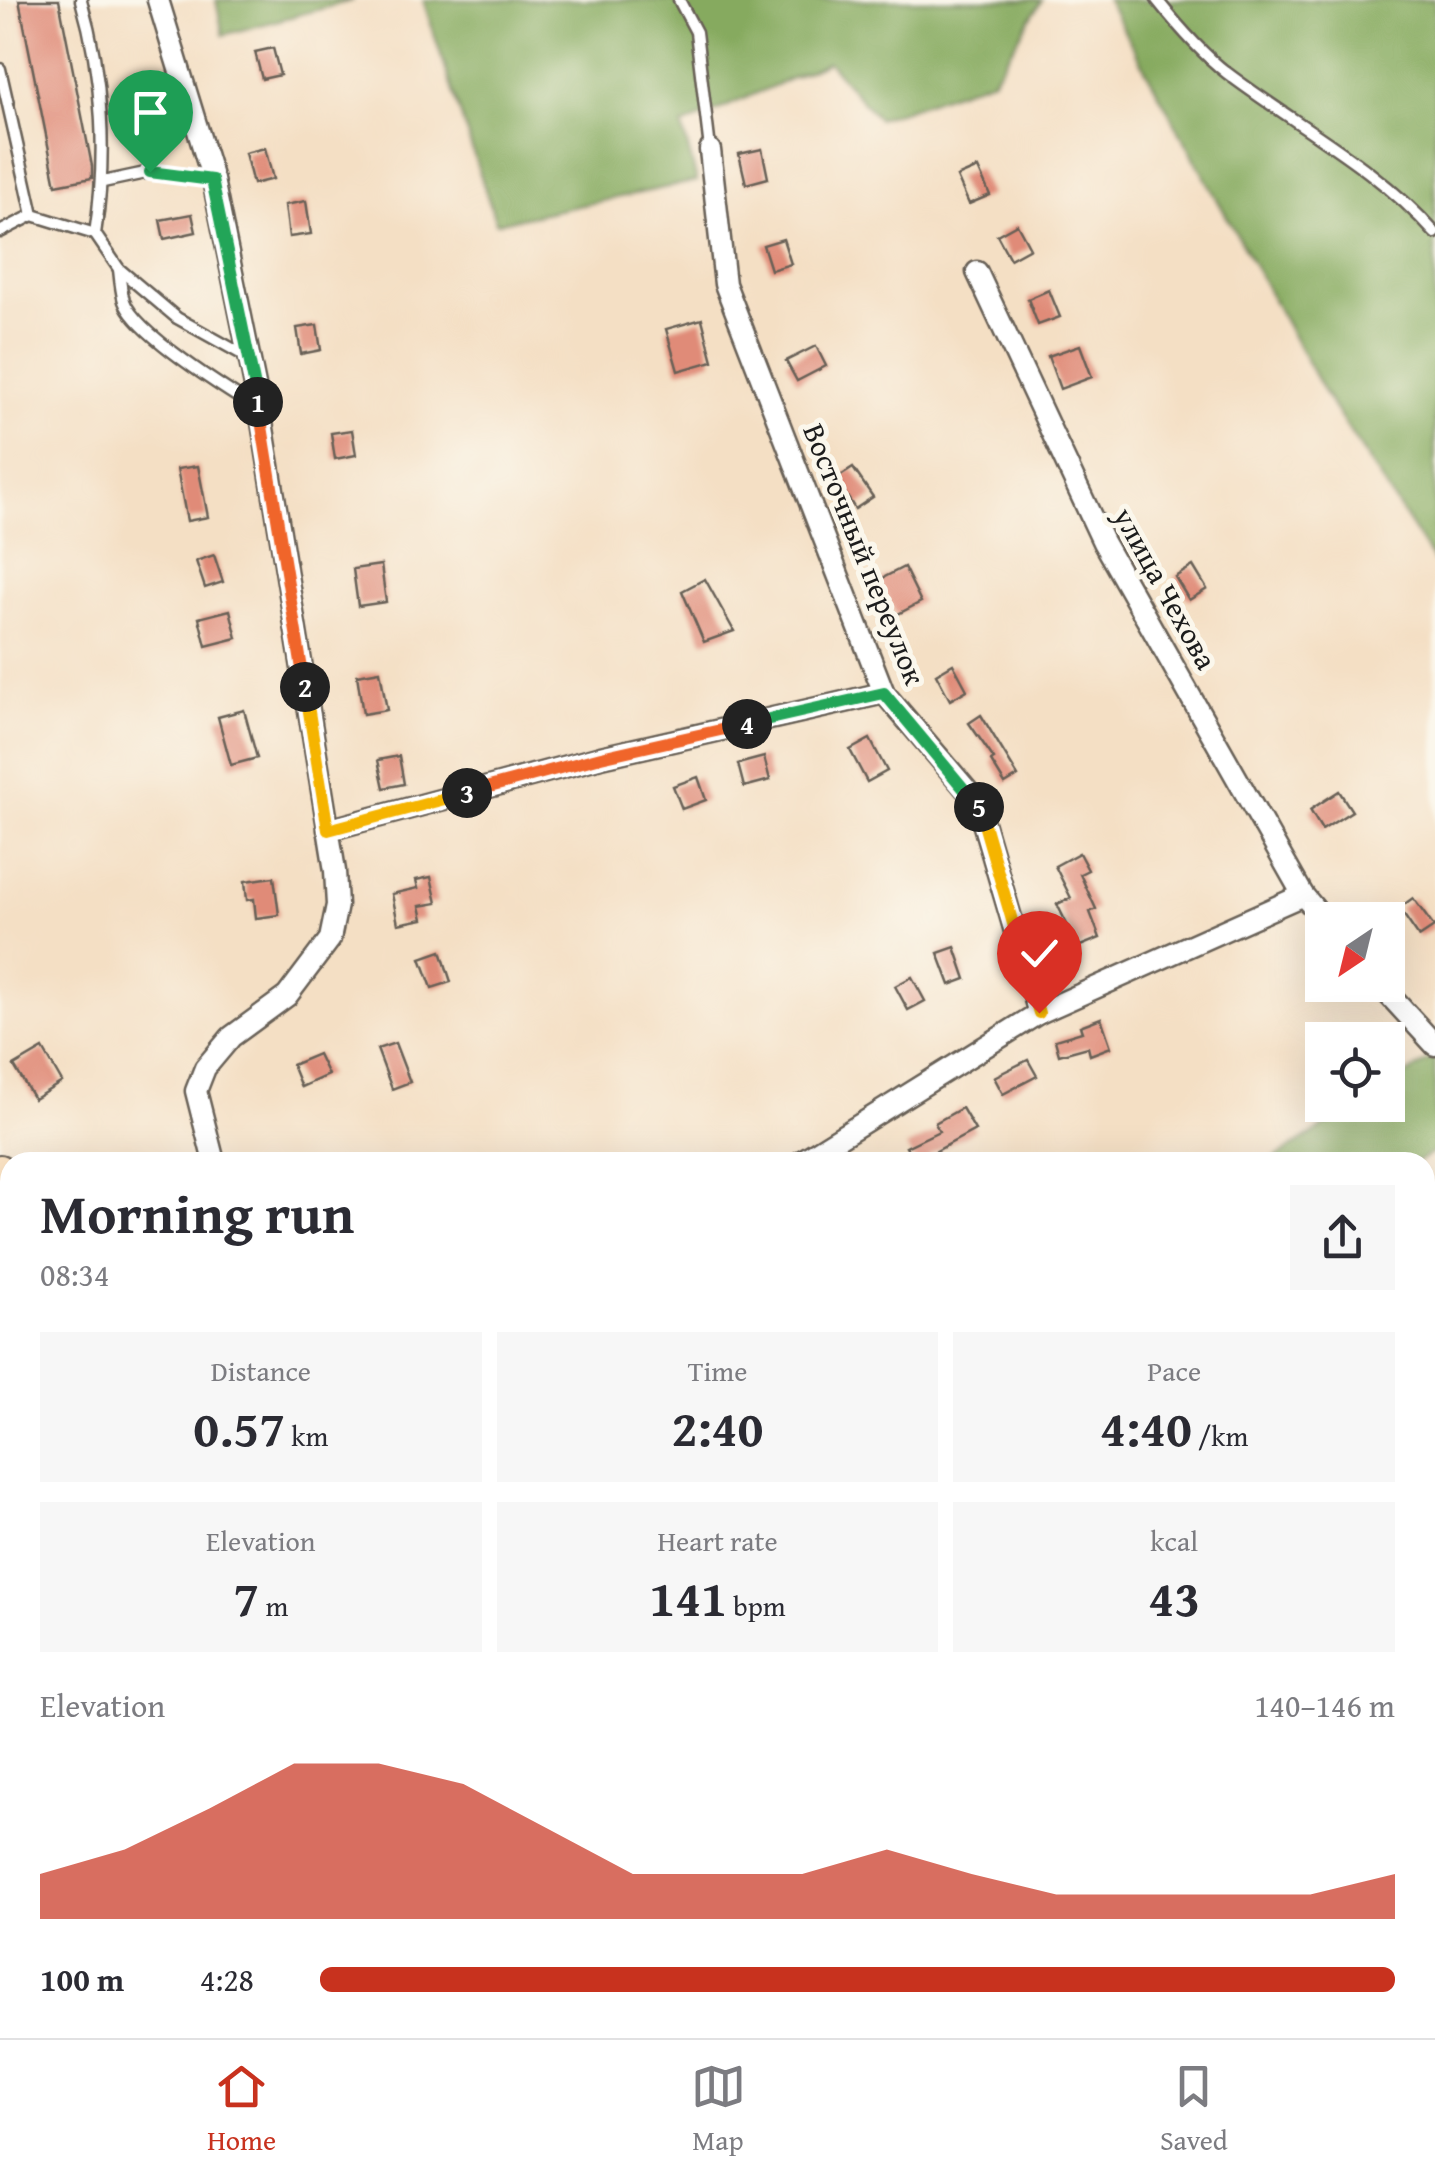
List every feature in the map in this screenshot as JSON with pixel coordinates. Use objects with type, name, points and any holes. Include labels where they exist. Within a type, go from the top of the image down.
[{"type":"street","points":[[158,0],[212,180],[260,410],[337,905],[330,939],[287,996],[231,1037],[204,1068],[196,1090],[212,1152]]},
{"type":"street","name":"Восточный переулок","points":[[710,150],[724,284],[884,693],[977,802],[1039,1013]]},
{"type":"street","name":"улица Чехова","points":[[978,272],[1104,542],[1308,902]]},
{"type":"street","points":[[328,830],[601,757],[884,693]]},
{"type":"street","points":[[816,1152],[1039,1013],[1302,895]]},
{"type":"street","points":[[1396,1002],[1435,1045]]},
{"type":"lane","points":[[81,0],[94,46],[103,182],[94,234]]},
{"type":"lane","points":[[680,0],[696,32],[710,150]]},
{"type":"lane","points":[[1157,0],[1224,71],[1364,168],[1409,204],[1435,233]]},
{"type":"lane","points":[[0,69],[33,216]]},
{"type":"lane","points":[[103,182],[150,172],[212,180]]},
{"type":"lane","points":[[0,232],[33,216],[94,234],[119,270],[177,318],[249,358]]},
{"type":"lane","points":[[119,270],[124,304],[165,346],[211,381],[260,410]]},
{"type":"green space","points":[[216,0],[354,0],[223,35]]},
{"type":"green space","points":[[423,0],[1042,0],[993,79],[878,119],[828,62],[682,126],[697,181],[496,223]]},
{"type":"green space","points":[[1107,0],[1435,0],[1435,563],[1325,394]]},
{"type":"green space","points":[[1435,1056],[1435,1152],[1285,1152],[1331,1122],[1405,1122],[1405,1075]]},
{"type":"building","points":[[19,0],[59,0],[92,178],[56,185]]},
{"type":"building","points":[[273,48],[280,75],[262,79],[255,52]]},
{"type":"building","points":[[265,148],[273,179],[253,184],[245,153]]},
{"type":"building","points":[[762,149],[768,178],[746,184],[739,154]]},
{"type":"building","points":[[978,168],[990,195],[969,204],[957,177]]},
{"type":"building","points":[[306,201],[311,234],[289,237],[285,205]]},
{"type":"building","points":[[192,214],[196,232],[164,239],[160,220]]},
{"type":"building","points":[[1017,224],[1030,248],[1010,259],[997,235]]},
{"type":"building","points":[[783,239],[791,264],[771,270],[763,245]]},
{"type":"building","points":[[1049,290],[1060,317],[1038,325],[1028,299]]},
{"type":"building","points":[[702,319],[713,361],[678,371],[666,329]]},
{"type":"building","points":[[317,325],[321,350],[301,354],[297,328]]},
{"type":"building","points":[[1080,345],[1092,377],[1060,389],[1048,356]]},
{"type":"building","points":[[816,346],[826,366],[797,381],[786,361]]},
{"type":"building","points":[[352,430],[356,455],[335,459],[331,433]]},
{"type":"building","points":[[198,466],[208,517],[187,521],[177,469]]},
{"type":"building","points":[[853,468],[873,497],[855,509],[836,479]]},
{"type":"building","points":[[214,555],[223,582],[205,588],[196,561]]},
{"type":"building","points":[[381,565],[386,602],[358,606],[353,569]]},
{"type":"building","points":[[1193,566],[1207,589],[1189,600],[1175,577]]},
{"type":"building","points":[[904,567],[921,602],[896,615],[879,580]]},
{"type":"building","points":[[705,579],[734,631],[704,642],[682,591]]},
{"type":"building","points":[[230,610],[237,638],[206,646],[199,618]]},
{"type":"building","points":[[953,664],[967,690],[950,700],[936,674]]},
{"type":"building","points":[[380,671],[387,710],[363,714],[357,675]]},
{"type":"building","points":[[244,710],[257,758],[231,765],[218,717]]},
{"type":"building","points":[[981,715],[1018,776],[1005,784],[991,761],[994,759],[969,723]]},
{"type":"building","points":[[870,739],[887,771],[867,782],[850,750]]},
{"type":"building","points":[[399,756],[404,784],[384,788],[378,760]]},
{"type":"building","points":[[764,757],[770,780],[744,787],[738,764]]},
{"type":"building","points":[[698,777],[706,800],[682,809],[673,786]]},
{"type":"building","points":[[1339,791],[1352,811],[1322,830],[1310,810]]},
{"type":"building","points":[[1079,853],[1088,870],[1080,874],[1096,909],[1090,912],[1100,938],[1078,947],[1057,904],[1071,898],[1055,866]]},
{"type":"building","points":[[274,877],[279,915],[256,918],[254,899],[247,900],[245,881]]},
{"type":"building","points":[[431,877],[437,903],[420,906],[423,919],[398,924],[392,894],[418,888],[416,880]]},
{"type":"building","points":[[1413,898],[1434,927],[1419,937],[1405,917],[1405,904]]},
{"type":"building","points":[[955,947],[966,979],[950,985],[938,953]]},
{"type":"building","points":[[441,951],[451,982],[432,988],[421,958]]},
{"type":"building","points":[[912,977],[925,1001],[908,1010],[895,986]]},
{"type":"building","points":[[1101,1018],[1111,1047],[1090,1055],[1088,1047],[1059,1055],[1055,1040],[1082,1032],[1080,1026]]},
{"type":"building","points":[[395,1043],[410,1082],[392,1089],[377,1049]]},
{"type":"building","points":[[43,1049],[62,1082],[34,1099],[14,1066]]},
{"type":"building","points":[[318,1054],[328,1075],[301,1087],[292,1065]]},
{"type":"building","points":[[1028,1060],[1037,1076],[1003,1094],[994,1077]]},
{"type":"building","points":[[962,1108],[975,1130],[935,1152],[909,1152],[906,1147],[939,1131],[935,1123]]},
{"type":"route","points":[[150,172],[212,180],[260,410],[328,830],[601,757],[884,693],[977,802],[1039,1013]]}]
